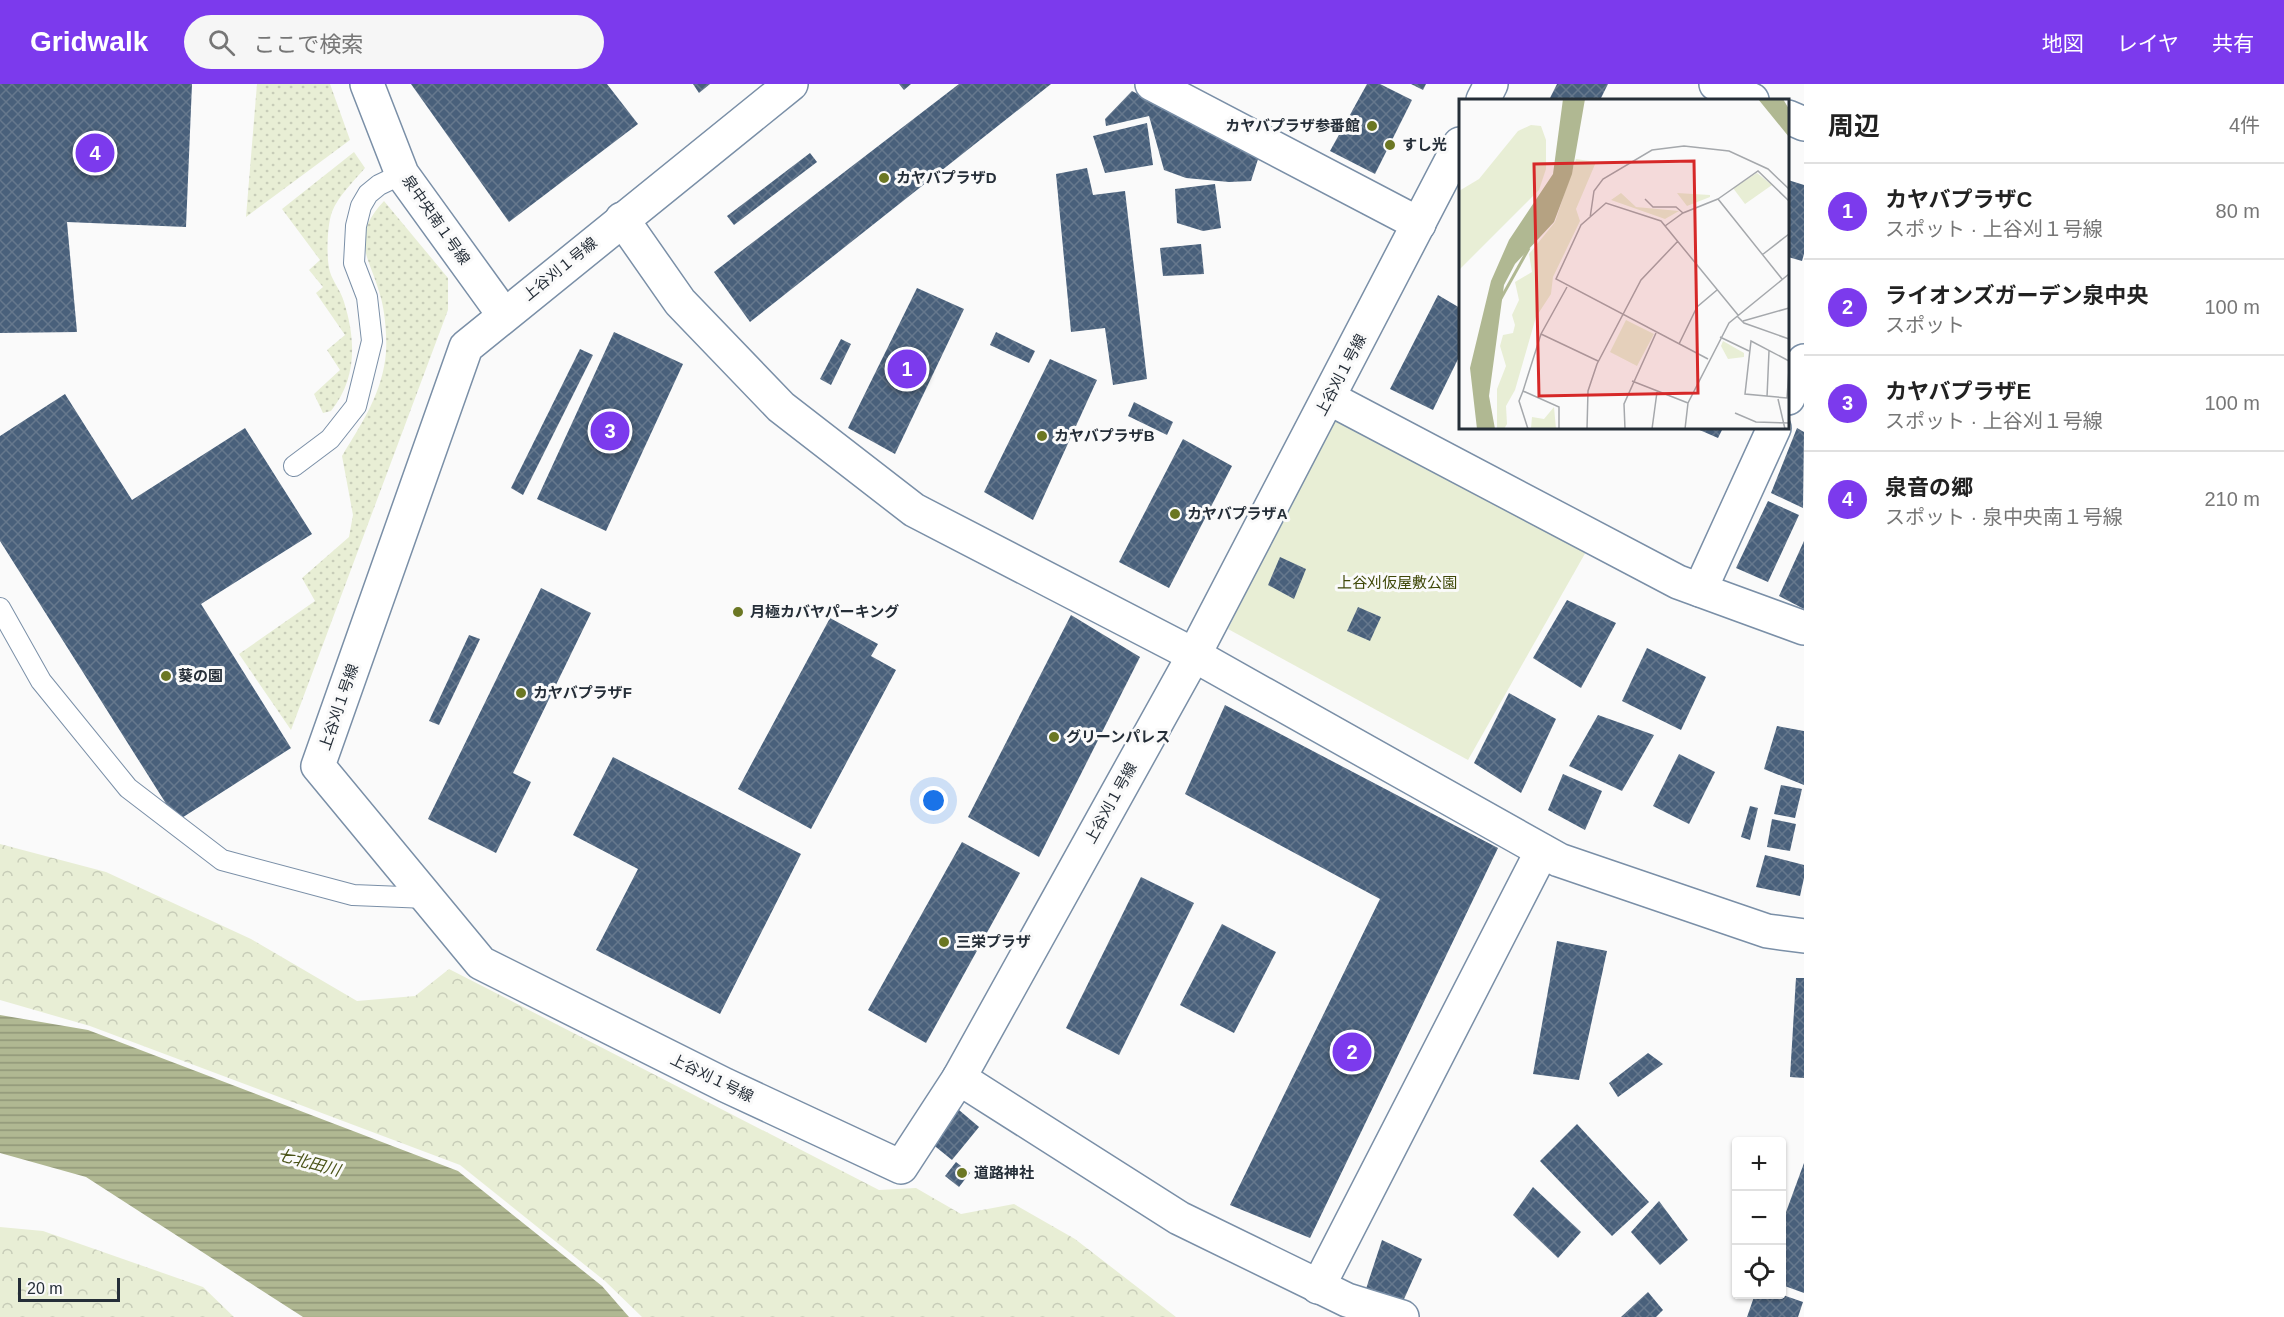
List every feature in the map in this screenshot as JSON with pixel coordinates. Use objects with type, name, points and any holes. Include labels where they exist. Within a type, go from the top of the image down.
[{"type":"street","name":"泉中央南１号線","points":[[367,84],[402,174],[504,315]]},
{"type":"street","name":"上谷刈１号線","points":[[791,84],[466,347],[318,766],[481,963],[725,1085],[902,1167],[959,1078],[1194,655],[1459,148]]},
{"type":"street","points":[[1152,84],[1419,224]]},
{"type":"street","points":[[1484,99],[1491,84]]},
{"type":"street","points":[[1716,84],[1750,99]]},
{"type":"street","points":[[1789,117],[1804,124]]},
{"type":"street","points":[[622,219],[680,302],[781,407],[914,510],[1194,655],[1559,860],[1767,931],[1804,936]]},
{"type":"street","points":[[1793,399],[1804,361]]},
{"type":"street","points":[[1329,398],[1678,582],[1804,628]]},
{"type":"street","points":[[1700,590],[1774,429]]},
{"type":"street","points":[[1318,1287],[1542,851]]},
{"type":"street","points":[[959,1078],[1179,1218],[1347,1300],[1402,1317]]},
{"type":"lane","points":[[294,466],[330,439],[356,406],[372,341],[367,297],[354,263],[356,226],[361,206],[368,195],[379,185],[402,174]]},
{"type":"lane","points":[[0,608],[41,681],[128,788],[222,860],[353,895],[427,898]]},
{"type":"green space","points":[[257,84],[330,84],[350,140],[246,217]]},
{"type":"green space","points":[[354,152],[365,168],[335,206],[330,218],[328,242],[330,272],[343,298],[348,316],[352,359],[346,386],[340,399],[331,411],[323,413],[314,394],[340,370],[327,350],[345,335],[316,293],[323,287],[309,270],[320,260],[282,209]]},
{"type":"green space","points":[[384,201],[448,278],[448,310],[291,730],[239,654],[315,601],[302,578],[349,537],[353,515],[342,456],[376,394],[386,352],[382,304],[364,238],[373,215]]},
{"type":"green space","name":"上谷刈仮屋敷公園","points":[[1334,416],[1587,550],[1468,760],[1228,629]]},
{"type":"green space","points":[[0,844],[106,872],[251,939],[357,1001],[415,996],[449,969],[879,1190],[916,1188],[961,1214],[1014,1204],[1075,1239],[1176,1317],[642,1317],[605,1281],[460,1165],[90,1026],[0,1000]]},
{"type":"green space","points":[[0,1227],[43,1231],[203,1287],[234,1317],[0,1317]]},
{"type":"water","name":"七北田川","points":[[0,1015],[88,1030],[458,1171],[602,1286],[629,1317],[303,1317],[86,1177],[0,1153]]},
{"type":"building","points":[[0,84],[192,84],[186,227],[67,222],[77,332],[0,333]]},
{"type":"building","points":[[411,84],[607,84],[638,124],[509,222]]},
{"type":"building","points":[[693,84],[710,84],[699,93]]},
{"type":"building","points":[[899,84],[911,84],[904,90]]},
{"type":"building","name":"カヤバプラザD","points":[[959,84],[1051,84],[750,322],[714,272]]},
{"type":"building","name":"カヤバプラザ参番館","points":[[1367,84],[1380,84],[1412,100],[1375,174],[1330,151]]},
{"type":"building","points":[[1411,84],[1426,84],[1423,90]]},
{"type":"building","points":[[1557,84],[1608,84],[1600,99],[1550,99]]},
{"type":"building","points":[[1132,91],[1259,156],[1251,181],[1229,182],[1186,178],[1164,170],[1149,116],[1106,126],[1105,119]]},
{"type":"building","points":[[1147,123],[1153,165],[1105,173],[1093,136]]},
{"type":"building","points":[[810,153],[817,162],[734,225],[727,216]]},
{"type":"building","points":[[1087,168],[1093,195],[1125,191],[1147,379],[1113,385],[1105,328],[1071,332],[1056,174]]},
{"type":"building","points":[[1789,180],[1804,185],[1804,254],[1802,261],[1789,257]]},
{"type":"building","points":[[1215,184],[1221,228],[1203,231],[1177,223],[1175,189]]},
{"type":"building","points":[[1201,244],[1204,274],[1163,276],[1160,248]]},
{"type":"building","points":[[917,288],[964,309],[895,454],[848,428]]},
{"type":"building","points":[[1438,295],[1459,307],[1459,357],[1433,410],[1390,389]]},
{"type":"building","points":[[614,332],[683,364],[606,531],[537,499]]},
{"type":"building","points":[[996,332],[1035,351],[1029,363],[990,345]]},
{"type":"building","points":[[841,339],[851,344],[831,385],[820,379]]},
{"type":"building","points":[[580,349],[593,355],[523,495],[511,488]]},
{"type":"building","name":"カヤバプラザB","points":[[1050,359],[1097,380],[1033,520],[984,492]]},
{"type":"building","name":"葵の園","points":[[65,394],[132,500],[245,428],[312,534],[201,604],[291,748],[177,821],[0,541],[0,436]]},
{"type":"building","points":[[1134,402],[1173,422],[1167,435],[1128,416]]},
{"type":"building","points":[[1797,428],[1804,432],[1803,508],[1771,493]]},
{"type":"building","points":[[1697,429],[1722,429],[1718,438]]},
{"type":"building","name":"カヤバプラザA","points":[[1183,439],[1232,466],[1169,588],[1119,562]]},
{"type":"building","points":[[1768,501],[1799,515],[1768,582],[1736,568]]},
{"type":"building","points":[[1804,541],[1804,609],[1779,596]]},
{"type":"building","points":[[1280,557],[1306,569],[1294,599],[1268,585]]},
{"type":"building","name":"カヤバプラザF","points":[[541,588],[591,613],[513,773],[531,782],[496,853],[428,819]]},
{"type":"building","points":[[1567,600],[1616,623],[1581,688],[1533,658]]},
{"type":"building","points":[[1358,607],[1381,617],[1370,641],[1347,631]]},
{"type":"building","name":"グリーンパレス","points":[[1071,615],[1140,657],[1039,857],[968,817]]},
{"type":"building","points":[[830,618],[878,644],[871,656],[896,670],[811,829],[738,789]]},
{"type":"building","points":[[469,635],[480,639],[439,725],[429,721]]},
{"type":"building","points":[[1647,648],[1706,677],[1681,730],[1622,701]]},
{"type":"building","points":[[1509,693],[1556,719],[1521,793],[1474,763]]},
{"type":"building","points":[[1225,705],[1498,848],[1310,1238],[1230,1205],[1380,899],[1185,794]]},
{"type":"building","points":[[1598,715],[1654,735],[1622,791],[1569,766]]},
{"type":"building","points":[[1777,726],[1804,731],[1804,785],[1764,769]]},
{"type":"building","points":[[1679,754],[1715,772],[1689,824],[1653,806]]},
{"type":"building","points":[[613,757],[801,854],[720,1014],[596,950],[638,869],[573,835]]},
{"type":"building","points":[[1563,774],[1602,791],[1585,830],[1548,810]]},
{"type":"building","points":[[1781,785],[1802,789],[1795,818],[1774,814]]},
{"type":"building","points":[[1750,806],[1758,808],[1750,840],[1741,837]]},
{"type":"building","points":[[1772,819],[1796,824],[1790,851],[1767,847]]},
{"type":"building","name":"三栄プラザ","points":[[962,842],[1020,873],[926,1043],[868,1010]]},
{"type":"building","points":[[1765,855],[1804,865],[1800,896],[1756,887]]},
{"type":"building","points":[[1141,877],[1194,903],[1119,1055],[1066,1028]]},
{"type":"building","points":[[1222,924],[1276,952],[1234,1033],[1180,1005]]},
{"type":"building","points":[[1557,941],[1607,951],[1579,1080],[1533,1074]]},
{"type":"building","points":[[1796,978],[1804,978],[1804,1078],[1790,1077]]},
{"type":"building","points":[[1648,1053],[1663,1064],[1618,1097],[1609,1083]]},
{"type":"building","points":[[959,1110],[979,1127],[952,1160],[931,1143]]},
{"type":"building","points":[[1577,1124],[1649,1202],[1612,1236],[1540,1161]]},
{"type":"building","points":[[956,1162],[970,1173],[959,1187],[945,1176]]},
{"type":"building","points":[[1804,1163],[1804,1293],[1786,1286],[1786,1212]]},
{"type":"building","points":[[1533,1187],[1581,1232],[1558,1258],[1513,1215]]},
{"type":"building","points":[[1659,1201],[1688,1240],[1660,1265],[1631,1232]]},
{"type":"building","points":[[1382,1240],[1422,1259],[1400,1308],[1364,1295]]},
{"type":"building","points":[[1648,1292],[1663,1310],[1656,1317],[1621,1317]]},
{"type":"building","points":[[1786,1296],[1803,1302],[1798,1317],[1747,1317],[1753,1299],[1786,1299]]},
{"type":"place","name":"カヤバプラザ参番館","points":[[1372,126]]},
{"type":"place","name":"すし光","points":[[1390,145]]},
{"type":"place","name":"泉音の郷","points":[[95,153]]},
{"type":"place","name":"カヤバプラザD","points":[[884,178]]},
{"type":"place","name":"カヤバプラザC","points":[[907,369]]},
{"type":"place","name":"カヤバプラザE","points":[[610,431]]},
{"type":"place","name":"カヤバプラザB","points":[[1042,436]]},
{"type":"place","name":"カヤバプラザA","points":[[1175,514]]},
{"type":"place","name":"月極カバヤパーキング","points":[[738,612]]},
{"type":"place","name":"葵の園","points":[[166,676]]},
{"type":"place","name":"カヤバプラザF","points":[[521,693]]},
{"type":"place","name":"グリーンパレス","points":[[1054,737]]},
{"type":"place","name":"三栄プラザ","points":[[944,942]]},
{"type":"place","name":"ライオンズガーデン泉中央","points":[[1352,1052]]},
{"type":"place","name":"道路神社","points":[[962,1173]]}]
